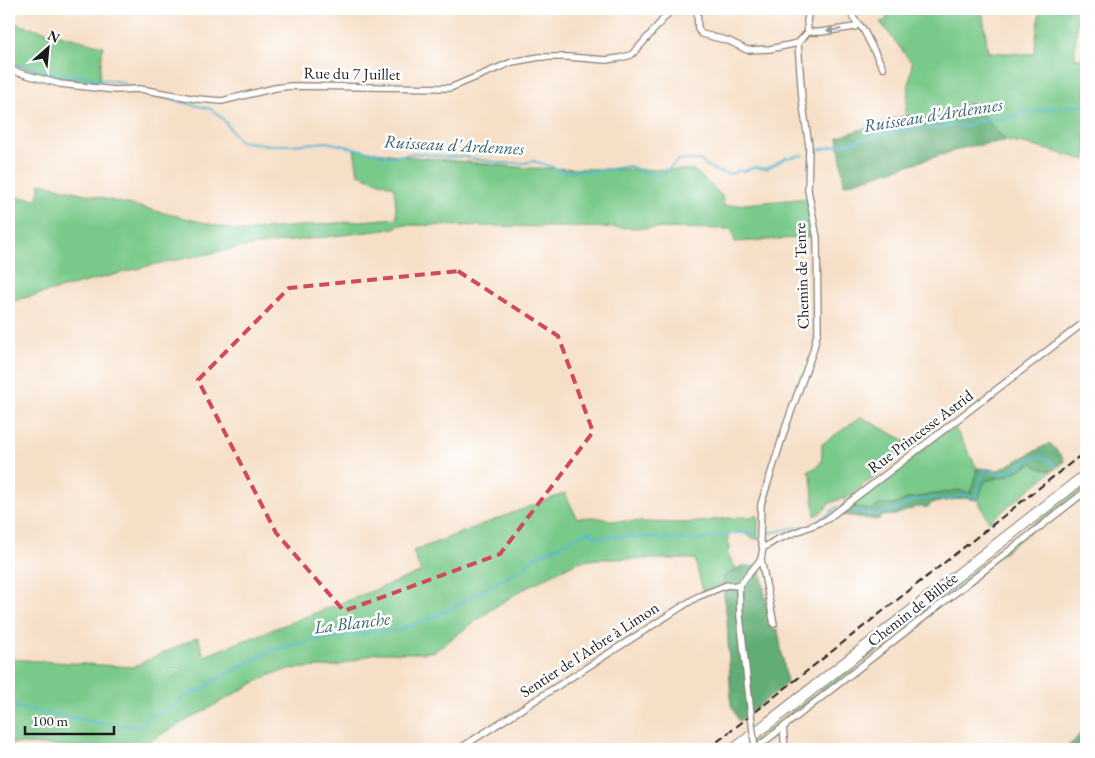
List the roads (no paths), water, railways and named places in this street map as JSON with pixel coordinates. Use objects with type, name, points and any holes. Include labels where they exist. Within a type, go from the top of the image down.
[{"type":"highway","points":[[735,749],[1086,475]]},
{"type":"street","name":"Rue du 7 Juillet","points":[[9,70],[68,85],[115,90],[140,89],[197,99],[222,101],[290,86],[450,88],[512,62],[540,57],[606,60],[631,55],[672,9]]},
{"type":"street","points":[[697,9],[698,29],[702,34],[729,41],[747,50],[770,49],[798,43],[808,32],[855,27],[857,23]]},
{"type":"street","points":[[808,32],[809,9]]},
{"type":"street","points":[[850,9],[857,23],[864,29],[883,68]]},
{"type":"street","name":"Chemin de Tenre","points":[[774,624],[761,559],[761,504],[813,351],[818,330],[817,238],[808,190],[809,152],[802,99],[798,43]]},
{"type":"street","name":"Rue Princesse Astrid","points":[[762,548],[776,540],[826,520],[1086,321]]},
{"type":"street","name":"Chemin de Bilhée","points":[[755,749],[1086,490]]},
{"type":"street","points":[[755,749],[740,616],[739,586],[761,559]]},
{"type":"street","name":"Sentier de l'Arbre à Limon","points":[[459,749],[697,597],[727,585],[739,586]]},
{"type":"street","points":[[783,727],[785,749]]},
{"type":"waterway","name":"Ruisseau d'Ardennes","points":[[9,62],[38,70],[121,82],[129,87]]},
{"type":"waterway","name":"Ruisseau d'Ardennes","points":[[139,92],[211,109],[223,119],[239,141],[269,145],[327,142],[393,157],[415,153],[449,157],[465,156],[502,163],[534,161],[564,171],[591,172],[629,166],[652,175],[664,174],[678,160],[699,160],[716,171],[731,174],[755,167],[766,169],[786,158],[804,155]]},
{"type":"waterway","name":"Ruisseau d'Ardennes","points":[[814,151],[910,128],[941,129],[950,125],[965,126],[987,119],[1009,118],[1021,113],[1086,105]]},
{"type":"waterway","name":"La Blanche","points":[[848,509],[876,515],[899,508],[914,500],[949,499],[965,495],[976,497],[984,470],[1004,473],[1036,457],[1049,460],[1056,467]]},
{"type":"waterway","points":[[819,520],[837,507]]},
{"type":"waterway","points":[[764,534],[803,526]]},
{"type":"waterway","name":"La Blanche","points":[[9,706],[105,724],[140,727],[150,716],[177,704],[184,696],[200,691],[215,680],[270,651],[312,640],[397,631],[445,612],[524,567],[537,556],[589,531],[596,537],[625,536],[696,540],[738,533],[757,534]]},
{"type":"railway","points":[[708,749],[1086,451]]}]
